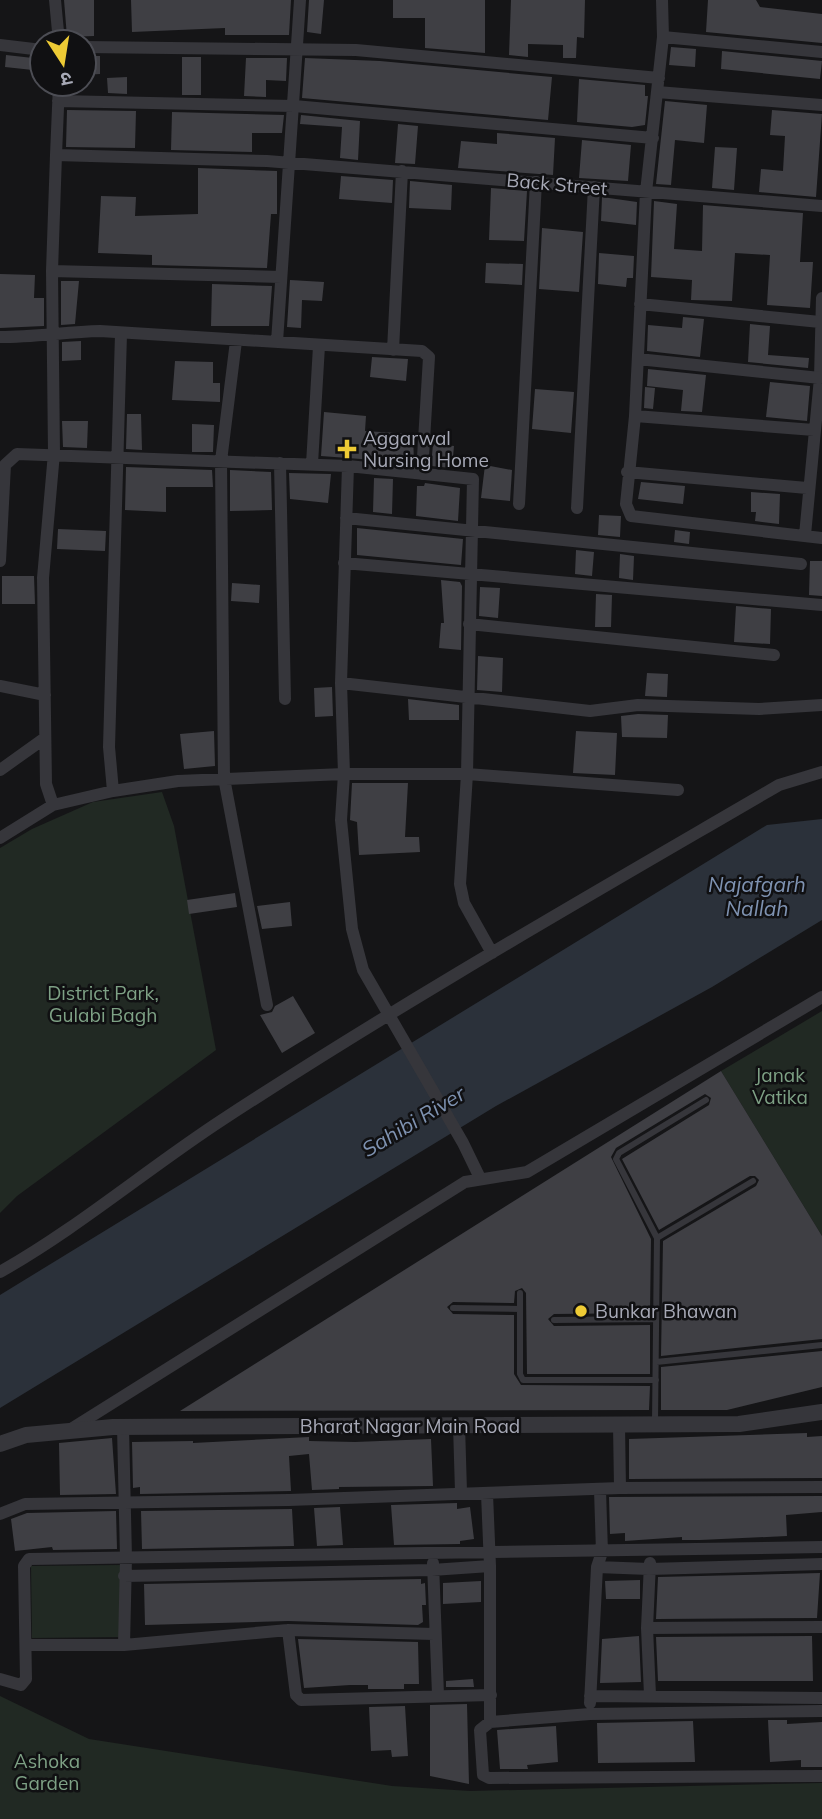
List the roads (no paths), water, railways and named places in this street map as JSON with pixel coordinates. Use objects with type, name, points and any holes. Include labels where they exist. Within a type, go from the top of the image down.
[{"type":"street","points":[[55,0],[58,28]]},
{"type":"street","points":[[277,342],[300,0]]},
{"type":"street","points":[[662,0],[663,37],[646,192],[635,416],[627,472],[626,504],[631,516],[822,538]]},
{"type":"street","points":[[663,37],[822,52]]},
{"type":"street","points":[[0,45],[28,48]]},
{"type":"street","points":[[98,47],[356,50],[822,106]]},
{"type":"street","points":[[53,805],[46,784],[43,578],[54,453],[52,271],[58,98]]},
{"type":"street","points":[[58,101],[294,106],[653,138]]},
{"type":"street","name":"Back Street","points":[[56,155],[291,163],[822,206]]},
{"type":"street","points":[[393,350],[402,171]]},
{"type":"street","points":[[519,503],[536,183]]},
{"type":"street","points":[[577,508],[594,187]]},
{"type":"street","points":[[52,271],[282,277]]},
{"type":"street","points":[[805,535],[807,488],[820,378],[822,298]]},
{"type":"street","points":[[640,304],[820,322]]},
{"type":"street","points":[[0,337],[41,338],[54,334],[100,331],[422,351],[429,357],[422,474]]},
{"type":"street","points":[[113,791],[109,747],[121,334]]},
{"type":"street","points":[[236,341],[221,461],[225,778],[267,1005]]},
{"type":"street","points":[[312,464],[319,346]]},
{"type":"street","points":[[638,359],[820,378]]},
{"type":"street","points":[[635,416],[814,429]]},
{"type":"street","points":[[0,561],[5,465],[17,454],[54,453],[348,466],[473,480],[467,774],[460,884],[464,903],[492,953]]},
{"type":"street","points":[[280,463],[285,699]]},
{"type":"street","points":[[348,466],[341,683],[344,774],[341,820],[352,929],[363,970],[463,1143],[480,1178]]},
{"type":"street","points":[[627,472],[807,488]]},
{"type":"street","points":[[346,518],[801,564]]},
{"type":"street","points":[[344,564],[822,605]]},
{"type":"street","points":[[469,624],[774,655]]},
{"type":"street","points":[[341,683],[590,711],[638,705],[759,709],[822,705]]},
{"type":"street","points":[[0,686],[45,695]]},
{"type":"street","points":[[0,770],[45,738]]},
{"type":"street","points":[[0,1272],[46,1246],[220,1121],[388,1014],[779,785],[822,772]]},
{"type":"street","points":[[0,838],[53,805],[113,791],[178,781],[344,774],[467,774],[678,790]]},
{"type":"street","points":[[68,1431],[465,1182],[527,1171],[822,997]]},
{"type":"street","name":"Bharat Nagar Main Road","points":[[0,1444],[26,1435],[123,1427],[739,1424],[822,1412]]},
{"type":"street","points":[[459,1425],[461,1492]]},
{"type":"street","points":[[619,1425],[620,1488]]},
{"type":"street","points":[[123,1427],[122,1503],[126,1558],[124,1645]]},
{"type":"street","points":[[0,1514],[25,1504],[289,1500],[620,1488],[822,1487]]},
{"type":"street","points":[[590,1714],[597,1567],[602,1552],[600,1490]]},
{"type":"street","points":[[487,1494],[490,1560],[490,1722]]},
{"type":"street","points":[[124,1576],[432,1570],[490,1560],[602,1552],[822,1547]]},
{"type":"street","points":[[650,1695],[646,1628],[651,1551]]},
{"type":"street","points":[[0,1679],[25,1683],[26,1562],[433,1554],[490,1560]]},
{"type":"street","points":[[433,1554],[438,1695]]},
{"type":"street","points":[[597,1567],[649,1569],[822,1564]]},
{"type":"street","points":[[646,1628],[822,1627]]},
{"type":"street","points":[[288,1630],[298,1698],[491,1695]]},
{"type":"street","points":[[27,1645],[124,1645],[288,1630],[434,1633]]},
{"type":"street","points":[[590,1696],[822,1698]]},
{"type":"street","points":[[822,1711],[590,1714],[490,1722],[480,1730],[485,1777],[822,1776]]},
{"type":"lane","points":[[655,1424],[657,1238],[618,1163],[617,1155],[706,1100]]},
{"type":"lane","points":[[657,1238],[753,1181]]},
{"type":"lane","points":[[520,1293],[520,1374],[523,1380],[656,1380]]},
{"type":"lane","points":[[453,1308],[520,1309]]},
{"type":"lane","points":[[554,1320],[656,1319]]},
{"type":"lane","points":[[656,1362],[822,1345]]},
{"type":"water","name":"Najafgarh Nallah","points":[[822,819],[822,920],[712,987],[496,1106],[0,1408],[0,1295],[767,825]]},
{"type":"place","name":"Aggarwal Nursing Home","points":[[347,449]]},
{"type":"place","name":"Bunkar Bhawan","points":[[581,1311]]},
{"type":"park label","name":"District Park, Gulabi Bagh","points":[[103,1004]]},
{"type":"park label","name":"Janak Vatika","points":[[780,1086]]},
{"type":"park label","name":"Ashoka Garden","points":[[47,1772]]},
{"type":"water label","name":"Sahibi River","points":[[413,1121]]}]
